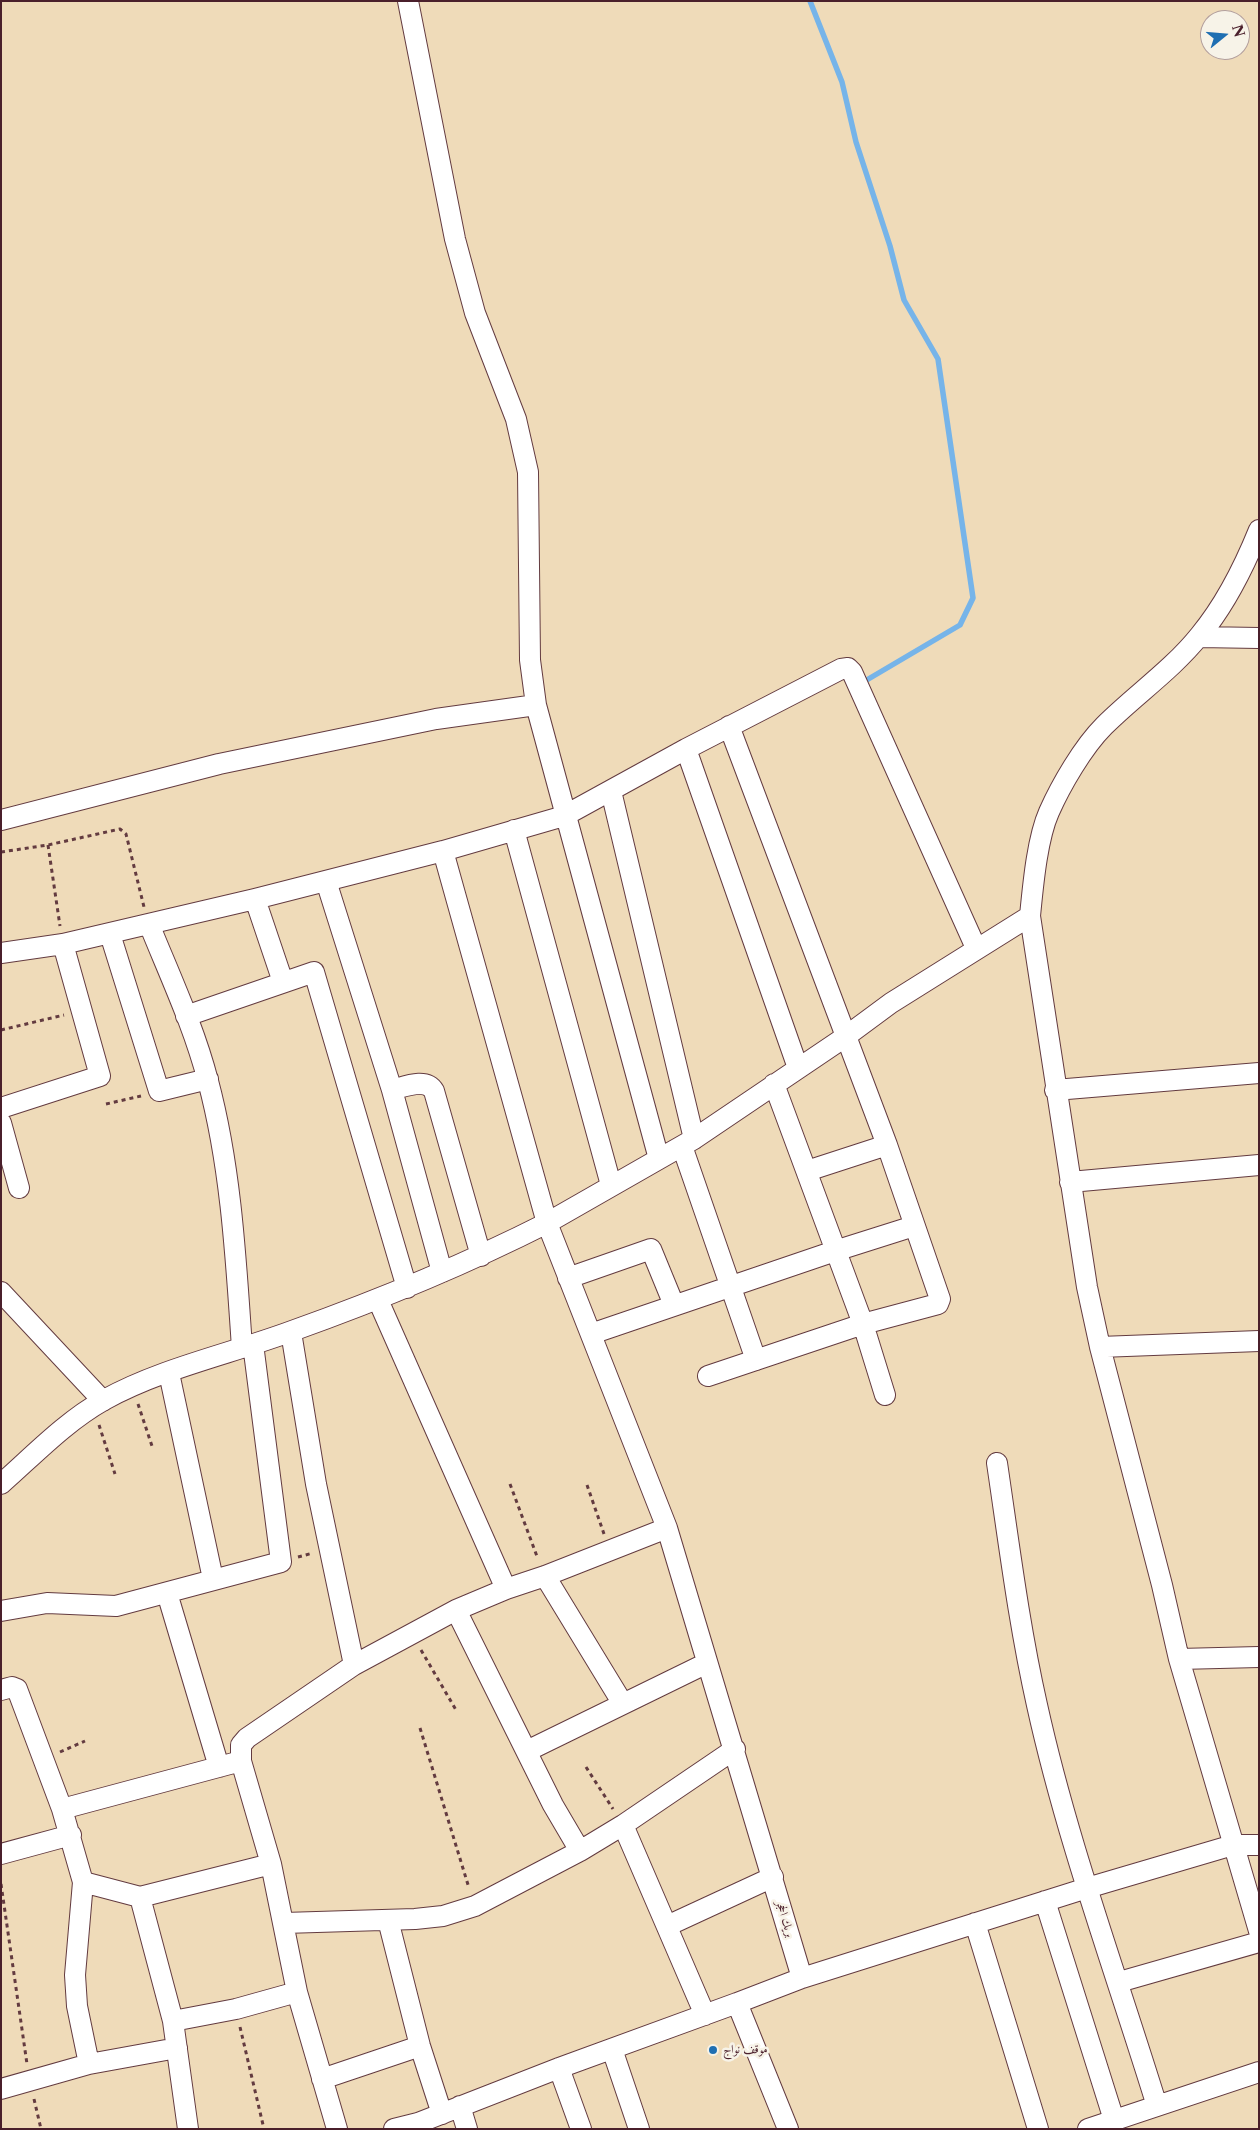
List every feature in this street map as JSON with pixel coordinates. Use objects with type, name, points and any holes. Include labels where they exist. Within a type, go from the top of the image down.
[{"type":"street","points":[[408,1],[455,238],[475,313],[516,419],[523,443],[528,472],[530,660],[536,705],[564,816],[659,1159]]},
{"type":"street","points":[[1259,530],[1250,552],[1217,613],[1199,637],[1166,672],[1102,727],[1079,758],[1049,813],[1034,874],[1030,916],[1087,1287],[1100,1347],[1162,1585],[1179,1659],[1259,1931]]},
{"type":"street","points":[[1199,637],[1259,638]]},
{"type":"street","points":[[1,953],[63,944],[255,899],[443,851],[564,816],[729,726],[841,669],[848,668],[852,672],[976,948]]},
{"type":"street","points":[[1,820],[220,764],[436,719],[536,705]]},
{"type":"street","points":[[708,1376],[863,1324],[940,1303],[887,1145],[729,726]]},
{"type":"street","points":[[686,749],[798,1068]]},
{"type":"street","points":[[611,792],[688,1143],[729,1286],[756,1360]]},
{"type":"street","points":[[514,830],[611,1185]]},
{"type":"street","name":"بريك الحجر","points":[[443,851],[546,1223],[667,1528],[802,1978]]},
{"type":"street","points":[[326,881],[392,1090],[442,1272]]},
{"type":"street","points":[[255,899],[282,982]]},
{"type":"street","points":[[1,1484],[58,1433],[98,1404],[133,1387],[378,1300],[481,1256],[546,1223],[688,1143],[845,1037],[891,1003],[976,948],[1030,916]]},
{"type":"street","points":[[1,1610],[47,1603],[116,1606],[281,1562],[248,1346],[227,1181],[208,1080],[186,1016],[149,924]]},
{"type":"street","points":[[110,934],[159,1091],[208,1080]]},
{"type":"street","points":[[1,1108],[100,1076],[63,944]]},
{"type":"street","points":[[186,1016],[314,972],[407,1288]]},
{"type":"street","points":[[1056,1090],[1259,1073]]},
{"type":"street","points":[[392,1090],[422,1083],[432,1087],[481,1256]]},
{"type":"street","points":[[774,1084],[863,1324],[885,1395]]},
{"type":"street","points":[[1,1123],[19,1188]]},
{"type":"street","points":[[807,1171],[887,1145]]},
{"type":"street","points":[[1070,1182],[1259,1165]]},
{"type":"street","points":[[591,1334],[729,1286],[914,1226]]},
{"type":"street","points":[[568,1278],[651,1249],[674,1305]]},
{"type":"street","points":[[1,1292],[98,1404]]},
{"type":"street","points":[[378,1300],[506,1589]]},
{"type":"street","points":[[291,1332],[328,1549],[354,1665]]},
{"type":"street","points":[[1100,1347],[1259,1341]]},
{"type":"street","points":[[169,1373],[213,1579]]},
{"type":"street","points":[[997,1463],[1024,1640],[1036,1705],[1060,1797],[1087,1888],[1119,1982],[1157,2106]]},
{"type":"street","points":[[337,2129],[296,1992],[284,1923],[270,1864],[241,1761],[241,1745],[247,1738],[354,1665],[456,1610],[667,1528]]},
{"type":"street","points":[[545,1576],[623,1704]]},
{"type":"street","points":[[167,1592],[219,1768]]},
{"type":"street","points":[[456,1610],[554,1805],[580,1851]]},
{"type":"street","points":[[1179,1659],[1259,1657]]},
{"type":"street","points":[[527,1751],[707,1663]]},
{"type":"street","points":[[1,1690],[12,1687],[17,1689],[62,1809],[83,1882],[74,1976],[77,2006],[89,2064]]},
{"type":"street","points":[[284,1923],[388,1920],[443,1916],[475,1906],[580,1851],[623,1825],[734,1749]]},
{"type":"street","points":[[62,1809],[241,1761]]},
{"type":"street","points":[[623,1825],[705,2015]]},
{"type":"street","points":[[1,1854],[70,1835]]},
{"type":"street","points":[[394,2129],[418,2126],[460,2106],[737,2004],[802,1978],[1087,1888],[1233,1845],[1259,1845]]},
{"type":"street","points":[[83,1882],[140,1896],[270,1864]]},
{"type":"street","points":[[667,1926],[773,1877]]},
{"type":"street","points":[[140,1896],[173,2021],[188,2129]]},
{"type":"street","points":[[1045,1901],[1114,2120]]},
{"type":"street","points":[[388,1920],[420,2046],[442,2114]]},
{"type":"street","points":[[975,1923],[1038,2129]]},
{"type":"street","points":[[1119,1982],[1259,1942]]},
{"type":"street","points":[[173,2021],[236,2009],[296,1992]]},
{"type":"street","points":[[737,2004],[788,2129]]},
{"type":"street","points":[[322,2079],[420,2046]]},
{"type":"street","points":[[1,2090],[89,2064],[177,2048]]},
{"type":"street","points":[[612,2049],[639,2129]]},
{"type":"street","points":[[559,2068],[580,2129]]},
{"type":"street","points":[[1088,2129],[1259,2072]]},
{"type":"street","points":[[460,2106],[467,2129]]},
{"type":"path","points":[[1,852],[48,845],[116,829],[123,830],[149,924]]},
{"type":"path","points":[[48,845],[63,944]]},
{"type":"path","points":[[1,1030],[81,1010]]},
{"type":"path","points":[[106,1104],[159,1091]]},
{"type":"path","points":[[133,1387],[152,1449]]},
{"type":"path","points":[[98,1404],[115,1474]]},
{"type":"path","points":[[510,1484],[545,1576]]},
{"type":"path","points":[[587,1485],[610,1551]]},
{"type":"path","points":[[281,1562],[328,1549]]},
{"type":"path","points":[[411,1633],[456,1710]]},
{"type":"path","points":[[420,1728],[475,1906]]},
{"type":"path","points":[[43,1758],[85,1740]]},
{"type":"path","points":[[586,1767],[623,1825]]},
{"type":"path","points":[[1,1884],[29,2081],[41,2129]]},
{"type":"path","points":[[236,2009],[264,2129]]},
{"type":"waterway","points":[[810,1],[842,82],[856,142],[890,246],[904,300],[938,359],[973,598],[960,625],[865,681]]},
{"type":"place","name":"موقف نواج","points":[[713,2050]]}]
